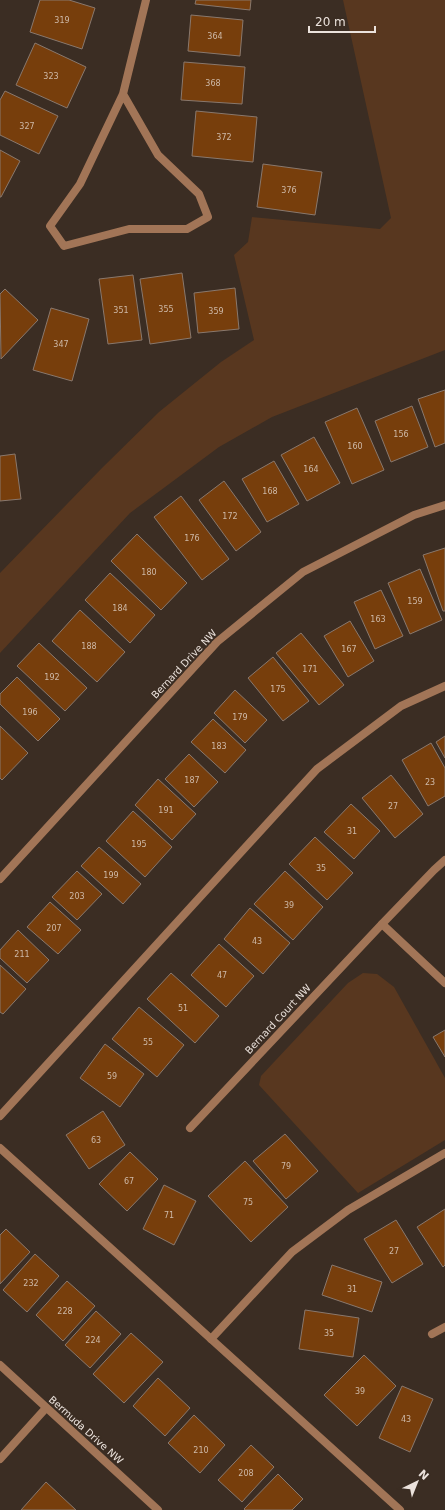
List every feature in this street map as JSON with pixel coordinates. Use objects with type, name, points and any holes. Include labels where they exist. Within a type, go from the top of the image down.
[{"type":"street","points":[[123,94],[158,155],[199,194],[208,217],[187,229],[129,228],[64,246],[50,226],[80,184],[123,94],[146,0]]},
{"type":"street","name":"Bernard Drive NW","points":[[0,879],[217,642],[304,572],[414,515],[445,505]]},
{"type":"street","points":[[0,1116],[316,769],[401,706],[445,686]]},
{"type":"street","name":"Bernard Court NW","points":[[190,1128],[382,924],[445,860]]},
{"type":"street","points":[[382,924],[445,983]]},
{"type":"street","points":[[0,1148],[400,1510]]},
{"type":"street","points":[[211,1339],[292,1252],[348,1210],[445,1154]]},
{"type":"street","points":[[432,1334],[445,1327]]},
{"type":"street","name":"Bermuda Drive NW","points":[[0,1365],[158,1510]]},
{"type":"street","points":[[0,1459],[46,1408]]},
{"type":"shaded area","points":[[343,0],[445,0],[445,350],[272,417],[219,447],[130,513],[0,653],[0,573],[102,468],[159,412],[221,362],[254,340],[234,255],[248,242],[252,217],[380,229],[391,218]]},
{"type":"shaded area","points":[[363,973],[377,974],[394,987],[445,1078],[445,1140],[358,1193],[259,1085],[261,1076],[348,983]]},
{"type":"building","points":[[40,0],[69,0],[95,8],[82,49],[30,32]]},
{"type":"building","points":[[196,0],[251,0],[250,10],[195,4]]},
{"type":"building","points":[[191,15],[243,20],[240,56],[188,51]]},
{"type":"building","points":[[35,43],[86,67],[67,108],[16,85]]},
{"type":"building","points":[[184,62],[245,67],[242,104],[181,100]]},
{"type":"building","points":[[5,91],[58,116],[39,154],[0,135],[0,100]]},
{"type":"building","points":[[196,111],[257,117],[253,162],[192,156]]},
{"type":"building","points":[[0,150],[20,161],[1,197],[0,197]]},
{"type":"building","points":[[263,164],[322,172],[315,215],[257,207]]},
{"type":"building","points":[[182,273],[191,338],[150,344],[140,279]]},
{"type":"building","points":[[133,275],[142,340],[108,344],[99,279]]},
{"type":"building","points":[[235,288],[239,329],[198,333],[194,293]]},
{"type":"building","points":[[5,289],[38,320],[1,359],[0,294]]},
{"type":"building","points":[[51,308],[89,319],[72,381],[33,370]]},
{"type":"building","points":[[445,390],[445,443],[435,447],[418,399]]},
{"type":"building","points":[[412,406],[428,447],[391,462],[375,421]]},
{"type":"building","points":[[357,408],[384,470],[352,484],[325,422]]},
{"type":"building","points":[[314,437],[340,483],[307,501],[281,455]]},
{"type":"building","points":[[15,454],[21,499],[0,501],[0,456]]},
{"type":"building","points":[[274,461],[299,504],[267,522],[242,479]]},
{"type":"building","points":[[224,481],[261,532],[236,551],[199,500]]},
{"type":"building","points":[[181,496],[229,559],[202,580],[154,517]]},
{"type":"building","points":[[137,534],[187,583],[161,610],[111,561]]},
{"type":"building","points":[[445,548],[445,611],[443,611],[423,555]]},
{"type":"building","points":[[420,569],[442,620],[410,634],[388,583]]},
{"type":"building","points":[[110,573],[155,615],[130,643],[85,600]]},
{"type":"building","points":[[381,590],[403,636],[375,649],[354,602]]},
{"type":"building","points":[[80,610],[125,652],[97,682],[52,641]]},
{"type":"building","points":[[350,621],[374,661],[348,677],[324,636]]},
{"type":"building","points":[[301,633],[344,685],[319,705],[276,653]]},
{"type":"building","points":[[39,643],[87,688],[65,711],[17,666]]},
{"type":"building","points":[[273,657],[309,701],[283,721],[248,678]]},
{"type":"building","points":[[17,677],[60,719],[38,741],[0,704],[0,694]]},
{"type":"building","points":[[235,690],[267,720],[245,743],[214,713]]},
{"type":"building","points":[[213,719],[246,750],[225,773],[191,742]]},
{"type":"building","points":[[0,726],[28,753],[2,780],[0,778]]},
{"type":"building","points":[[445,736],[445,758],[436,742]]},
{"type":"building","points":[[431,743],[445,768],[445,796],[428,806],[402,760]]},
{"type":"building","points":[[189,754],[218,782],[194,807],[165,779]]},
{"type":"building","points":[[391,775],[423,814],[395,838],[362,798]]},
{"type":"building","points":[[158,779],[196,814],[172,840],[135,805]]},
{"type":"building","points":[[351,804],[380,831],[354,859],[324,832]]},
{"type":"building","points":[[133,811],[172,847],[145,877],[106,841]]},
{"type":"building","points":[[315,837],[353,873],[327,900],[289,864]]},
{"type":"building","points":[[99,847],[141,884],[123,904],[81,866]]},
{"type":"building","points":[[77,871],[102,894],[77,920],[52,897]]},
{"type":"building","points":[[285,871],[323,907],[293,940],[254,904]]},
{"type":"building","points":[[50,902],[81,930],[58,954],[27,927]]},
{"type":"building","points":[[250,908],[290,943],[263,974],[224,939]]},
{"type":"building","points":[[18,930],[49,960],[27,983],[0,958],[0,950]]},
{"type":"building","points":[[219,944],[254,976],[226,1007],[191,975]]},
{"type":"building","points":[[0,965],[26,989],[3,1014],[0,1012]]},
{"type":"building","points":[[171,973],[219,1016],[195,1043],[147,999]]},
{"type":"building","points":[[139,1007],[184,1045],[157,1077],[112,1039]]},
{"type":"building","points":[[445,1030],[445,1057],[433,1037]]},
{"type":"building","points":[[105,1044],[144,1074],[120,1107],[80,1078]]},
{"type":"building","points":[[103,1111],[125,1145],[89,1169],[66,1135]]},
{"type":"building","points":[[285,1134],[318,1171],[286,1199],[253,1161]]},
{"type":"building","points":[[130,1152],[158,1179],[127,1211],[99,1184]]},
{"type":"building","points":[[245,1161],[288,1207],[251,1242],[208,1196]]},
{"type":"building","points":[[164,1185],[196,1201],[174,1245],[143,1229]]},
{"type":"building","points":[[445,1209],[445,1265],[443,1267],[417,1227]]},
{"type":"building","points":[[396,1220],[423,1264],[392,1283],[364,1239]]},
{"type":"building","points":[[6,1229],[30,1252],[0,1284],[0,1235]]},
{"type":"building","points":[[35,1254],[59,1276],[27,1312],[3,1290]]},
{"type":"building","points":[[332,1265],[382,1282],[372,1312],[322,1295]]},
{"type":"building","points":[[67,1281],[95,1306],[63,1341],[36,1315]]},
{"type":"building","points":[[305,1310],[359,1318],[353,1357],[299,1349]]},
{"type":"building","points":[[96,1311],[121,1334],[90,1368],[65,1345]]},
{"type":"building","points":[[131,1333],[163,1362],[124,1403],[93,1374]]},
{"type":"building","points":[[364,1355],[396,1386],[357,1426],[324,1395]]},
{"type":"building","points":[[158,1378],[190,1408],[165,1436],[133,1406]]},
{"type":"building","points":[[402,1386],[433,1399],[410,1452],[379,1438]]},
{"type":"building","points":[[194,1415],[225,1445],[200,1473],[168,1443]]},
{"type":"building","points":[[251,1445],[274,1467],[242,1502],[218,1480]]},
{"type":"building","points":[[278,1474],[303,1499],[292,1510],[245,1510],[244,1509]]},
{"type":"building","points":[[46,1482],[76,1510],[21,1510]]}]
